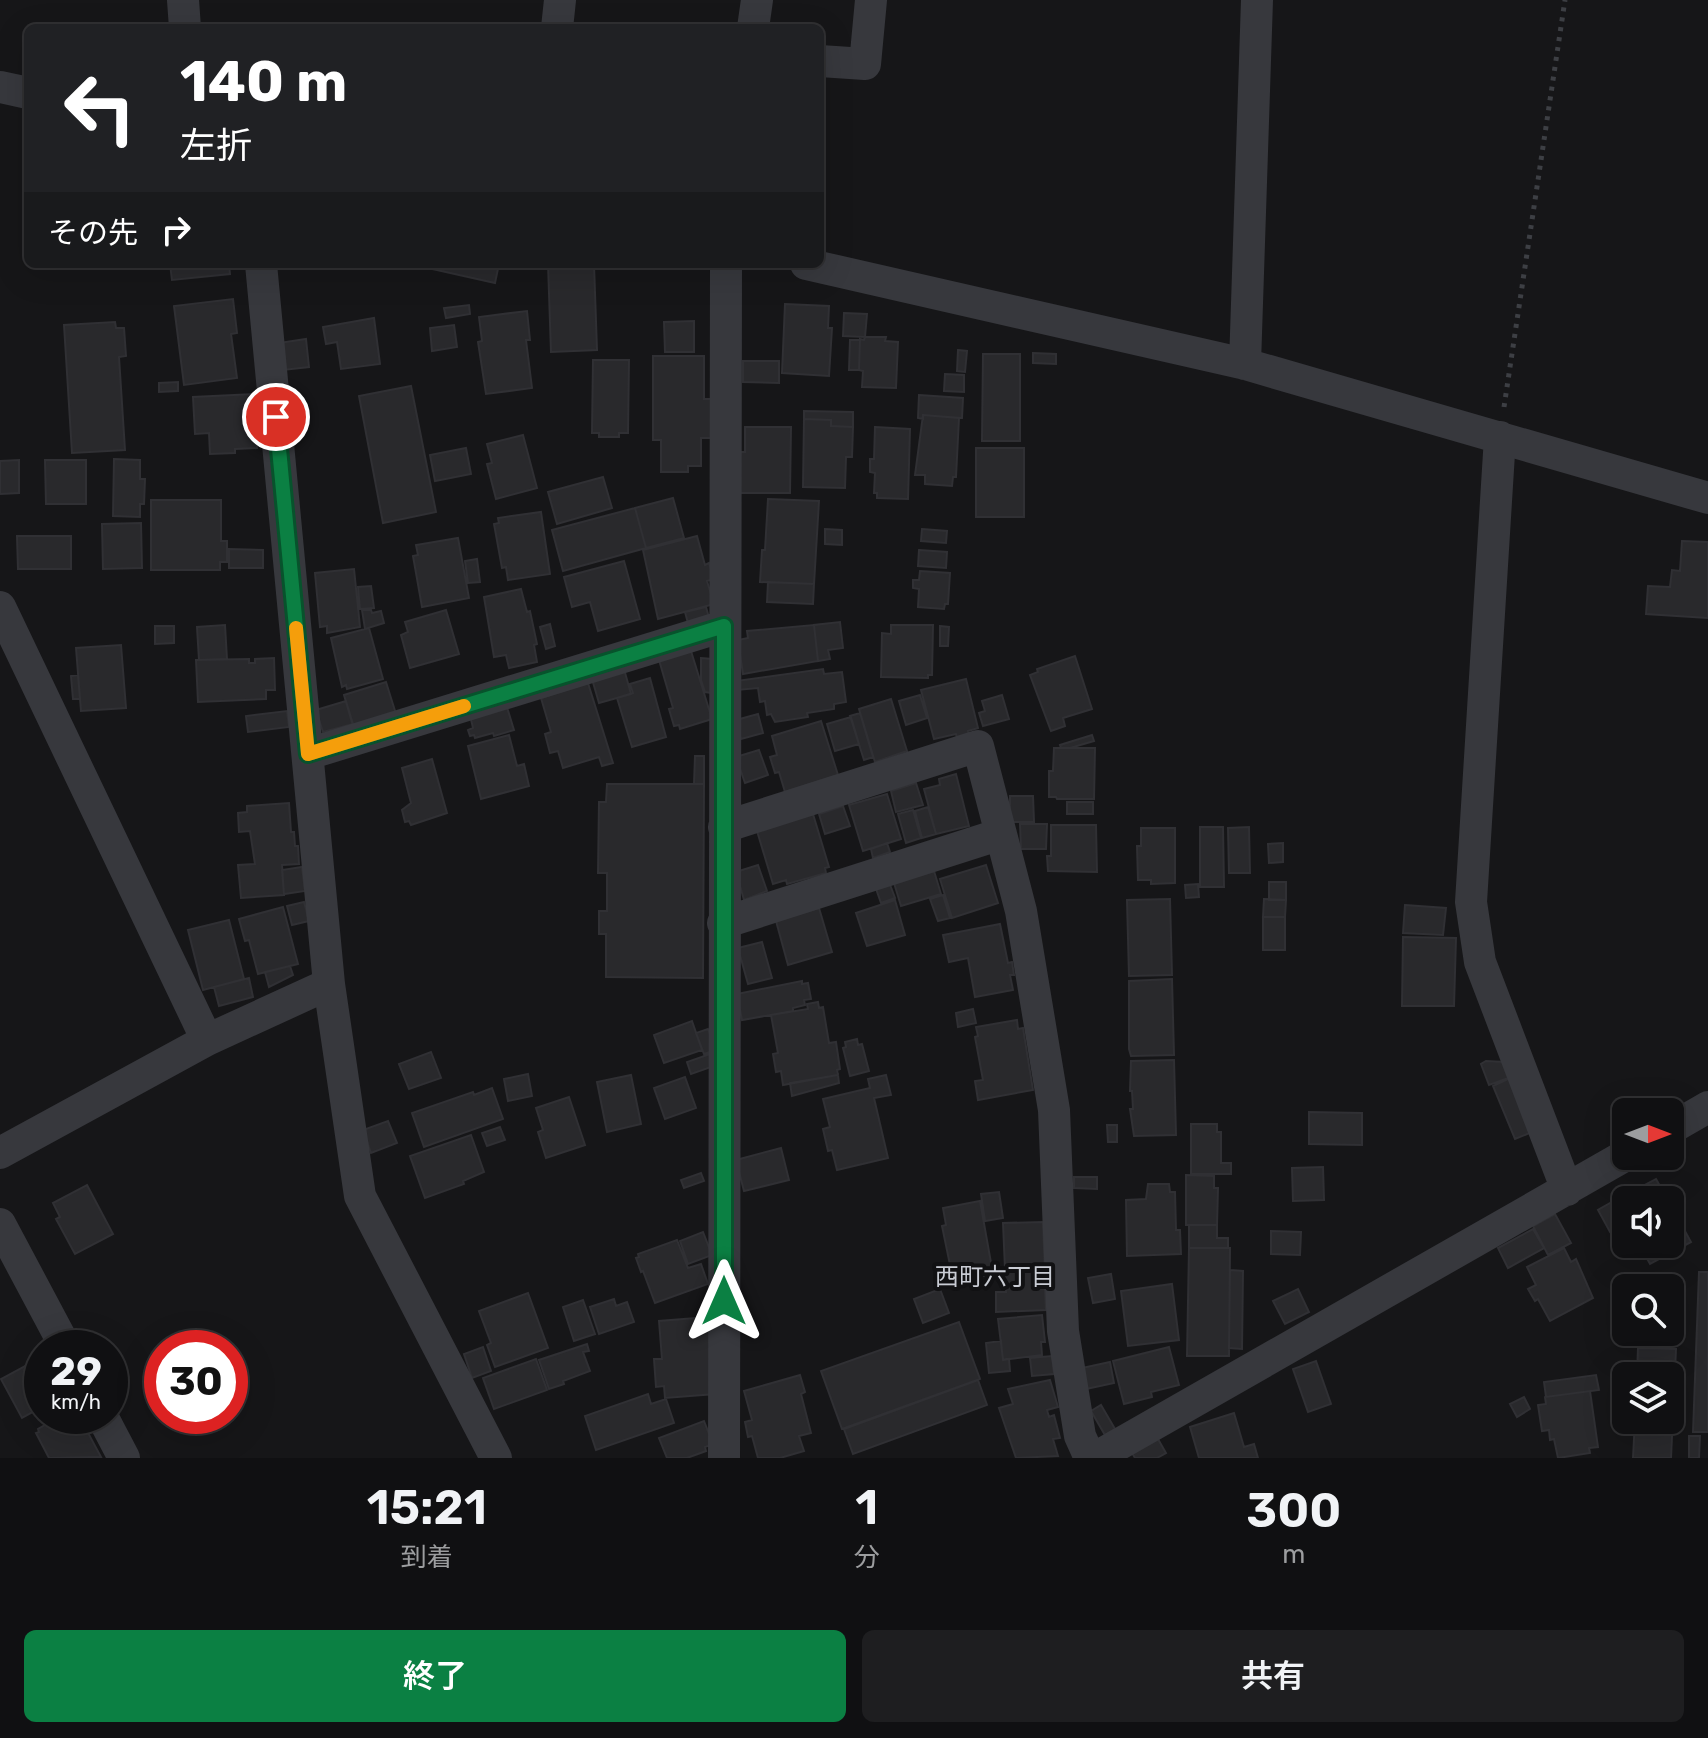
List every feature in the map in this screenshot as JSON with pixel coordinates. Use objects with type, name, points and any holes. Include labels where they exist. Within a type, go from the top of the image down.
[{"type":"street","points":[[183,0],[185,24]]},
{"type":"street","points":[[557,24],[560,0]]},
{"type":"street","points":[[754,24],[757,0]]},
{"type":"street","points":[[824,62],[865,64],[871,0]]},
{"type":"street","points":[[1245,364],[1257,0]]},
{"type":"street","points":[[0,87],[24,92]]},
{"type":"street","points":[[261,268],[329,984],[360,1196],[496,1458]]},
{"type":"street","points":[[724,1458],[726,268]]},
{"type":"street","points":[[824,268],[1245,364],[1708,498]]},
{"type":"street","points":[[1500,437],[1471,902],[1480,962],[1567,1190]]},
{"type":"street","points":[[0,607],[207,1040]]},
{"type":"street","points":[[308,754],[724,626]]},
{"type":"street","points":[[724,827],[978,746],[1021,911],[1054,1110],[1063,1331],[1080,1436],[1092,1458],[1612,1163]]},
{"type":"street","points":[[723,923],[1001,834]]},
{"type":"street","points":[[0,1153],[207,1040],[329,984]]},
{"type":"street","points":[[1684,1121],[1708,1107]]},
{"type":"street","points":[[0,1224],[56,1330]]},
{"type":"street","points":[[111,1434],[124,1458]]},
{"type":"path","points":[[1500,437],[1565,0]]},
{"type":"building","points":[[170,268],[229,268],[230,274],[172,280]]},
{"type":"building","points":[[428,268],[498,268],[495,283]]},
{"type":"building","points":[[548,268],[594,268],[597,350],[551,352]]},
{"type":"building","points":[[233,299],[237,333],[231,334],[237,378],[184,385],[174,306]]},
{"type":"building","points":[[785,304],[829,306],[828,328],[832,328],[829,376],[782,373]]},
{"type":"building","points":[[469,305],[470,314],[446,318],[444,308]]},
{"type":"building","points":[[527,311],[530,340],[526,340],[532,388],[486,394],[478,342],[482,341],[479,317]]},
{"type":"building","points":[[844,313],[867,314],[865,337],[843,336]]},
{"type":"building","points":[[374,318],[380,364],[341,369],[337,342],[326,344],[323,327]]},
{"type":"building","points":[[694,321],[694,352],[665,352],[664,322]]},
{"type":"building","points":[[115,322],[116,328],[124,328],[126,356],[119,357],[125,450],[72,453],[64,325]]},
{"type":"building","points":[[454,325],[457,347],[432,351],[430,328]]},
{"type":"building","points":[[865,337],[886,337],[885,341],[898,342],[896,388],[862,387],[860,339],[864,340]]},
{"type":"building","points":[[306,339],[309,367],[283,370],[279,343]]},
{"type":"building","points":[[850,340],[860,340],[859,370],[849,370]]},
{"type":"building","points":[[958,350],[967,351],[965,372],[957,371]]},
{"type":"building","points":[[1033,353],[1056,354],[1056,364],[1033,363]]},
{"type":"building","points":[[983,354],[1020,354],[1020,441],[982,441]]},
{"type":"building","points":[[653,356],[704,356],[704,399],[715,399],[715,438],[701,438],[701,466],[688,466],[688,472],[661,472],[661,440],[653,440]]},
{"type":"building","points":[[593,360],[629,360],[628,433],[619,433],[619,437],[599,437],[599,433],[592,433]]},
{"type":"building","points":[[743,361],[779,361],[779,383],[743,382]]},
{"type":"building","points":[[945,374],[964,375],[964,392],[944,391]]},
{"type":"building","points":[[178,382],[178,391],[159,392],[159,383]]},
{"type":"building","points":[[411,386],[436,512],[383,523],[359,396]]},
{"type":"building","points":[[254,394],[257,448],[210,454],[209,433],[195,434],[193,397]]},
{"type":"building","points":[[919,395],[963,398],[962,418],[923,415],[923,419],[918,418]]},
{"type":"building","points":[[804,411],[853,412],[853,427],[831,426],[831,420],[804,419]]},
{"type":"building","points":[[923,415],[959,418],[956,477],[953,477],[952,486],[925,484],[925,475],[915,475]]},
{"type":"building","points":[[804,419],[831,420],[831,426],[853,427],[852,457],[846,457],[845,488],[803,487]]},
{"type":"building","points":[[745,427],[791,427],[790,493],[737,493],[737,452],[745,452]]},
{"type":"building","points":[[875,427],[910,429],[908,499],[877,498],[877,493],[874,493],[875,473],[870,472],[870,459],[874,459]]},
{"type":"building","points":[[523,435],[537,488],[496,499],[487,464],[492,463],[487,444]]},
{"type":"building","points":[[466,448],[471,474],[435,481],[430,455]]},
{"type":"building","points":[[976,448],[1024,448],[1024,517],[976,517]]},
{"type":"building","points":[[114,459],[140,460],[140,479],[145,479],[140,517],[113,516]]},
{"type":"building","points":[[19,460],[19,493],[0,494],[0,461]]},
{"type":"building","points":[[45,460],[86,460],[86,504],[46,504]]},
{"type":"building","points":[[603,477],[612,508],[557,524],[548,492]]},
{"type":"building","points":[[673,498],[684,538],[646,548],[635,508]]},
{"type":"building","points":[[768,499],[819,501],[814,584],[760,582]]},
{"type":"building","points":[[151,500],[221,500],[221,541],[227,541],[227,562],[220,562],[220,570],[151,570]]},
{"type":"building","points":[[635,508],[646,548],[563,571],[552,530]]},
{"type":"building","points":[[541,512],[550,574],[508,580],[506,567],[502,568],[494,524],[499,523],[498,518]]},
{"type":"building","points":[[141,523],[142,568],[103,569],[102,524]]},
{"type":"building","points":[[825,529],[842,530],[842,545],[825,544]]},
{"type":"building","points":[[922,529],[947,531],[946,543],[921,541]]},
{"type":"building","points":[[17,536],[71,536],[71,569],[18,569]]},
{"type":"building","points":[[697,536],[705,565],[709,563],[714,579],[707,581],[714,604],[658,619],[643,550]]},
{"type":"building","points":[[458,538],[469,598],[422,607],[413,556],[418,555],[416,545]]},
{"type":"building","points":[[1682,541],[1708,542],[1708,618],[1646,614],[1648,586],[1670,587],[1672,570],[1680,571]]},
{"type":"building","points":[[229,549],[263,550],[263,568],[229,568]]},
{"type":"building","points":[[919,550],[947,552],[946,568],[918,566]]},
{"type":"building","points":[[477,559],[480,582],[468,583],[465,561]]},
{"type":"building","points":[[624,561],[640,619],[598,631],[590,602],[572,607],[564,577]]},
{"type":"building","points":[[354,569],[360,627],[327,633],[327,626],[320,627],[315,573]]},
{"type":"building","points":[[920,571],[950,573],[948,604],[944,609],[918,607],[919,589],[913,588],[913,580],[919,580]]},
{"type":"building","points":[[768,582],[814,584],[813,604],[767,602]]},
{"type":"building","points":[[371,586],[374,608],[360,609],[358,587]]},
{"type":"building","points":[[521,589],[527,612],[530,611],[537,644],[534,645],[537,662],[509,668],[506,655],[494,657],[484,597]]},
{"type":"building","points":[[706,607],[710,621],[689,627],[685,612]]},
{"type":"building","points":[[362,610],[371,610],[372,613],[381,611],[384,623],[365,629]]},
{"type":"building","points":[[446,610],[459,654],[410,668],[401,635],[408,632],[405,622]]},
{"type":"building","points":[[840,622],[843,648],[828,650],[830,659],[818,661],[814,625]]},
{"type":"building","points":[[550,624],[555,646],[546,649],[540,627]]},
{"type":"building","points":[[225,625],[227,659],[199,660],[197,627]]},
{"type":"building","points":[[814,625],[818,661],[743,674],[738,640],[748,638],[747,631]]},
{"type":"building","points":[[891,625],[933,625],[932,675],[928,678],[881,677],[882,633],[891,634]]},
{"type":"building","points":[[155,626],[174,626],[174,643],[155,644]]},
{"type":"building","points":[[940,626],[949,627],[948,646],[940,646]]},
{"type":"building","points":[[369,628],[383,679],[347,689],[346,685],[342,687],[331,638]]},
{"type":"building","points":[[121,645],[126,708],[81,711],[76,648]]},
{"type":"building","points":[[691,651],[712,719],[680,729],[679,725],[674,726],[669,709],[673,708],[659,660]]},
{"type":"building","points":[[1075,656],[1092,709],[1063,718],[1065,726],[1051,731],[1030,675],[1038,672],[1037,669]]},
{"type":"building","points":[[274,658],[275,690],[266,690],[266,699],[198,702],[196,660],[249,659],[249,663],[255,663],[255,659]]},
{"type":"building","points":[[701,658],[712,659],[712,693],[705,692],[701,680]]},
{"type":"building","points":[[624,669],[631,694],[599,703],[592,679]]},
{"type":"building","points":[[823,669],[824,674],[842,672],[846,702],[834,704],[834,709],[807,713],[808,717],[775,722],[771,714],[767,715],[765,701],[760,702],[758,688],[737,690],[736,681]]},
{"type":"building","points":[[78,675],[80,699],[73,699],[71,676]]},
{"type":"building","points":[[650,678],[666,737],[632,747],[617,698],[633,693],[630,684]]},
{"type":"building","points":[[966,679],[978,728],[968,731],[969,735],[957,738],[956,734],[934,739],[921,690]]},
{"type":"building","points":[[386,682],[396,714],[353,726],[344,695]]},
{"type":"building","points":[[588,683],[613,763],[602,766],[599,757],[563,768],[558,751],[550,753],[545,734],[551,732],[541,698]]},
{"type":"building","points":[[920,695],[927,718],[906,725],[899,701]]},
{"type":"building","points":[[1002,695],[1009,719],[983,726],[979,713],[985,711],[982,701]]},
{"type":"building","points":[[891,699],[907,751],[875,762],[859,709]]},
{"type":"building","points":[[346,701],[353,724],[323,732],[316,710]]},
{"type":"building","points":[[506,704],[514,730],[494,736],[493,733],[475,738],[474,735],[470,736],[468,730],[473,728],[470,715]]},
{"type":"building","points":[[287,711],[289,727],[248,732],[246,716]]},
{"type":"building","points":[[860,713],[873,757],[864,760],[850,716]]},
{"type":"building","points":[[758,714],[763,733],[741,739],[736,720]]},
{"type":"building","points":[[851,717],[859,744],[835,751],[827,724]]},
{"type":"building","points":[[821,721],[838,775],[785,792],[770,757],[777,755],[772,736]]},
{"type":"building","points":[[509,735],[517,766],[524,764],[529,786],[481,799],[468,746]]},
{"type":"building","points":[[1092,735],[1094,741],[1061,748],[1060,745]]},
{"type":"building","points":[[1054,748],[1095,748],[1094,799],[1049,797],[1049,771],[1053,771]]},
{"type":"building","points":[[759,750],[768,775],[745,783],[736,757]]},
{"type":"building","points":[[695,756],[704,756],[704,784],[694,784]]},
{"type":"building","points":[[432,759],[447,813],[411,825],[409,821],[405,822],[402,810],[411,803],[402,768]]},
{"type":"building","points":[[956,774],[969,826],[936,834],[924,789],[940,785],[939,779]]},
{"type":"building","points":[[916,783],[923,805],[896,812],[891,791]]},
{"type":"building","points":[[607,784],[704,784],[703,978],[606,977],[606,934],[599,934],[599,911],[607,911],[607,873],[598,873],[599,802],[606,802]]},
{"type":"building","points":[[887,794],[901,839],[863,851],[849,805]]},
{"type":"building","points":[[1010,796],[1033,796],[1034,822],[1010,822]]},
{"type":"building","points":[[1067,802],[1093,802],[1093,814],[1067,814]]},
{"type":"building","points":[[289,803],[291,832],[294,832],[295,846],[298,846],[299,864],[282,865],[284,895],[241,898],[238,865],[255,864],[250,831],[239,832],[238,813],[247,812],[247,806]]},
{"type":"building","points":[[843,806],[850,826],[825,834],[819,814]]},
{"type":"building","points":[[928,807],[936,834],[922,838],[915,811]]},
{"type":"building","points":[[913,810],[921,838],[906,843],[898,814]]},
{"type":"building","points":[[813,814],[829,867],[825,868],[826,873],[787,884],[786,880],[773,884],[757,831]]},
{"type":"building","points":[[1020,824],[1047,824],[1046,849],[1021,849]]},
{"type":"building","points":[[1051,825],[1096,825],[1097,872],[1048,871]]},
{"type":"building","points":[[1200,827],[1223,827],[1224,887],[1200,887]]},
{"type":"building","points":[[1249,827],[1250,873],[1229,873],[1228,828]]},
{"type":"building","points":[[1141,828],[1175,828],[1175,883],[1151,884],[1151,880],[1138,880],[1137,846],[1141,846]]},
{"type":"building","points":[[887,843],[890,852],[873,858],[871,849]]},
{"type":"building","points":[[1283,843],[1283,862],[1269,863],[1268,844]]},
{"type":"building","points":[[758,865],[767,891],[744,900],[736,872]]},
{"type":"building","points":[[986,865],[998,903],[952,918],[940,879]]},
{"type":"building","points":[[302,867],[305,891],[284,894],[282,870]]},
{"type":"building","points":[[934,871],[941,894],[901,906],[894,883]]},
{"type":"building","points":[[889,882],[895,898],[881,903],[875,886]]},
{"type":"building","points":[[1269,882],[1286,882],[1286,900],[1269,900]]},
{"type":"building","points":[[1198,884],[1199,897],[1186,898],[1185,885]]},
{"type":"building","points":[[943,895],[950,918],[938,921],[930,899]]},
{"type":"building","points":[[1170,899],[1172,975],[1129,976],[1127,900]]},
{"type":"building","points":[[1264,899],[1286,900],[1285,917],[1263,917]]},
{"type":"building","points":[[895,900],[905,935],[867,946],[856,913]]},
{"type":"building","points":[[304,902],[309,921],[292,925],[287,906]]},
{"type":"building","points":[[1405,905],[1446,908],[1443,935],[1403,933]]},
{"type":"building","points":[[283,907],[298,964],[258,974],[249,940],[245,941],[239,919]]},
{"type":"building","points":[[819,908],[832,952],[788,965],[776,921]]},
{"type":"building","points":[[1263,917],[1285,917],[1285,950],[1263,950]]},
{"type":"building","points":[[229,920],[244,979],[203,990],[188,930]]},
{"type":"building","points":[[1000,924],[1008,963],[1012,962],[1014,975],[1010,975],[1013,990],[975,997],[968,958],[949,962],[943,935]]},
{"type":"building","points":[[1403,937],[1456,938],[1454,1006],[1402,1006]]},
{"type":"building","points":[[762,942],[772,978],[748,984],[738,948]]},
{"type":"building","points":[[290,966],[293,975],[269,987],[265,972]]},
{"type":"building","points":[[249,978],[253,997],[219,1006],[214,987]]},
{"type":"building","points":[[1172,979],[1174,1055],[1131,1056],[1129,981]]},
{"type":"building","points":[[802,981],[802,984],[808,983],[811,999],[804,1000],[805,1005],[793,1008],[793,1011],[742,1020],[737,994]]},
{"type":"building","points":[[818,1002],[819,1008],[823,1007],[829,1043],[836,1042],[838,1075],[783,1085],[781,1071],[776,1072],[773,1054],[778,1053],[771,1015],[808,1009],[807,1004]]},
{"type":"building","points":[[973,1009],[976,1023],[958,1027],[956,1013]]},
{"type":"building","points":[[1017,1020],[1018,1029],[1023,1028],[1033,1090],[978,1100],[975,1081],[983,1080],[976,1027]]},
{"type":"building","points":[[692,1021],[702,1050],[664,1063],[654,1035]]},
{"type":"building","points":[[708,1029],[716,1050],[704,1054],[696,1033]]},
{"type":"building","points":[[857,1039],[858,1045],[862,1044],[869,1071],[850,1076],[843,1048],[846,1047],[845,1042]]},
{"type":"building","points":[[431,1052],[441,1078],[409,1089],[399,1064]]},
{"type":"building","points":[[710,1054],[714,1066],[691,1074],[687,1062]]},
{"type":"building","points":[[1174,1060],[1176,1135],[1134,1136],[1130,1109],[1133,1109],[1131,1061]]},
{"type":"building","points":[[1486,1061],[1505,1062],[1511,1077],[1489,1085],[1481,1064]]},
{"type":"building","points":[[528,1074],[532,1096],[508,1101],[504,1079]]},
{"type":"building","points":[[631,1075],[641,1124],[607,1132],[597,1082]]},
{"type":"building","points":[[838,1075],[839,1083],[792,1096],[790,1083]]},
{"type":"building","points":[[886,1075],[891,1095],[874,1098],[888,1158],[837,1170],[823,1129],[830,1127],[823,1099],[870,1088],[868,1079]]},
{"type":"building","points":[[685,1077],[696,1108],[665,1119],[654,1088]]},
{"type":"building","points":[[1510,1078],[1532,1132],[1515,1139],[1493,1086]]},
{"type":"building","points":[[492,1088],[503,1119],[424,1147],[412,1113]]},
{"type":"building","points":[[569,1097],[585,1145],[546,1158],[538,1132],[543,1130],[536,1108]]},
{"type":"building","points":[[1309,1112],[1362,1113],[1362,1145],[1309,1144]]},
{"type":"building","points":[[388,1121],[397,1143],[371,1153],[363,1130]]},
{"type":"building","points":[[1191,1124],[1217,1124],[1217,1132],[1221,1132],[1221,1163],[1231,1163],[1231,1174],[1191,1174]]},
{"type":"building","points":[[1107,1125],[1117,1125],[1117,1142],[1108,1142]]},
{"type":"building","points":[[500,1127],[505,1140],[487,1146],[482,1133]]},
{"type":"building","points":[[471,1135],[484,1172],[463,1181],[464,1184],[425,1198],[410,1156]]},
{"type":"building","points":[[781,1148],[789,1180],[744,1191],[736,1160]]},
{"type":"building","points":[[1323,1167],[1324,1200],[1293,1201],[1292,1168]]},
{"type":"building","points":[[701,1173],[704,1181],[684,1188],[681,1180]]},
{"type":"building","points":[[1186,1175],[1214,1176],[1214,1188],[1218,1188],[1217,1225],[1186,1225]]},
{"type":"building","points":[[1074,1177],[1097,1177],[1097,1189],[1074,1188]]},
{"type":"building","points":[[1656,1179],[1660,1186],[1643,1186]]},
{"type":"building","points":[[1148,1184],[1169,1184],[1170,1192],[1175,1192],[1176,1230],[1180,1230],[1181,1254],[1127,1256],[1126,1200],[1146,1199]]},
{"type":"building","points":[[87,1185],[113,1234],[75,1254],[56,1219],[60,1217],[53,1203]]},
{"type":"building","points":[[999,1192],[1003,1218],[985,1221],[981,1194]]},
{"type":"building","points":[[980,1201],[993,1274],[961,1280],[958,1264],[950,1265],[942,1226],[946,1225],[943,1208]]},
{"type":"building","points":[[1612,1202],[1612,1231],[1610,1232],[1598,1210]]},
{"type":"building","points":[[1555,1214],[1571,1243],[1548,1255],[1533,1226]]},
{"type":"building","points":[[1043,1222],[1045,1276],[1049,1275],[1049,1289],[1045,1289],[1046,1310],[996,1312],[996,1292],[1006,1292],[1003,1223]]},
{"type":"building","points":[[1189,1225],[1217,1225],[1217,1238],[1228,1238],[1228,1248],[1189,1248]]},
{"type":"building","points":[[1533,1229],[1544,1248],[1508,1268],[1498,1248]]},
{"type":"building","points":[[1684,1229],[1691,1242],[1684,1246]]},
{"type":"building","points":[[1271,1231],[1301,1232],[1300,1255],[1271,1254]]},
{"type":"building","points":[[703,1232],[712,1255],[688,1264],[680,1241]]},
{"type":"building","points":[[677,1240],[688,1268],[701,1264],[708,1284],[655,1303],[636,1258],[638,1254]]},
{"type":"building","points":[[1189,1248],[1230,1248],[1229,1356],[1187,1356]]},
{"type":"building","points":[[1564,1248],[1571,1262],[1576,1259],[1593,1298],[1550,1321],[1538,1299],[1535,1301],[1528,1289],[1536,1285],[1527,1267]]},
{"type":"building","points":[[1647,1258],[1661,1258],[1650,1264]]},
{"type":"building","points":[[1230,1270],[1243,1271],[1242,1349],[1229,1348]]},
{"type":"building","points":[[1699,1272],[1708,1272],[1708,1432],[1693,1432]]},
{"type":"building","points":[[1111,1274],[1115,1299],[1093,1303],[1088,1278]]},
{"type":"building","points":[[1172,1284],[1179,1340],[1128,1346],[1121,1291]]},
{"type":"building","points":[[940,1289],[949,1313],[923,1323],[914,1299]]},
{"type":"building","points":[[1298,1289],[1309,1312],[1285,1324],[1273,1301]]},
{"type":"building","points":[[528,1293],[548,1348],[495,1367],[487,1345],[491,1343],[479,1311]]},
{"type":"building","points":[[614,1299],[616,1306],[627,1302],[634,1322],[599,1334],[590,1307]]},
{"type":"building","points":[[583,1300],[595,1334],[574,1341],[563,1307]]},
{"type":"building","points":[[1042,1315],[1045,1342],[1041,1342],[1042,1355],[1003,1360],[998,1319]]},
{"type":"building","points":[[708,1317],[715,1394],[665,1398],[664,1386],[656,1387],[654,1359],[662,1359],[659,1321]]},
{"type":"building","points":[[959,1322],[980,1379],[842,1429],[821,1371]]},
{"type":"building","points":[[1001,1341],[1003,1360],[1009,1359],[1010,1371],[989,1373],[986,1343]]},
{"type":"building","points":[[587,1344],[589,1351],[583,1352],[590,1371],[549,1389],[539,1360]]},
{"type":"building","points":[[483,1347],[491,1371],[472,1378],[464,1354]]},
{"type":"building","points":[[1169,1347],[1179,1385],[1151,1392],[1152,1397],[1124,1404],[1113,1361]]},
{"type":"building","points":[[1638,1348],[1676,1349],[1675,1362],[1638,1362]]},
{"type":"building","points":[[1052,1356],[1054,1374],[1032,1376],[1030,1358]]},
{"type":"building","points":[[536,1359],[547,1390],[494,1409],[483,1378]]},
{"type":"building","points":[[1316,1361],[1331,1404],[1308,1412],[1293,1369]]},
{"type":"building","points":[[1110,1362],[1114,1383],[1086,1389],[1082,1368]]},
{"type":"building","points":[[24,1367],[24,1417],[22,1418],[1,1379]]},
{"type":"building","points":[[800,1375],[805,1392],[801,1394],[811,1433],[799,1436],[804,1451],[780,1458],[758,1458],[752,1436],[748,1437],[745,1422],[752,1420],[744,1391]]},
{"type":"building","points":[[1596,1375],[1599,1390],[1546,1397],[1544,1382]]},
{"type":"building","points":[[978,1380],[987,1405],[853,1454],[844,1429]]},
{"type":"building","points":[[1050,1380],[1058,1407],[1047,1410],[1049,1417],[1054,1415],[1060,1438],[1053,1439],[1058,1456],[1016,1458],[999,1408],[1013,1404],[1008,1389]]},
{"type":"building","points":[[1590,1391],[1598,1447],[1589,1448],[1590,1453],[1558,1458],[1549,1430],[1542,1431],[1538,1405],[1546,1404],[1545,1397]]},
{"type":"building","points":[[648,1394],[651,1404],[666,1399],[674,1423],[596,1450],[585,1416]]},
{"type":"building","points":[[1524,1397],[1530,1409],[1517,1417],[1510,1404]]},
{"type":"building","points":[[1101,1405],[1115,1429],[1105,1435],[1091,1411]]},
{"type":"building","points":[[1234,1413],[1244,1447],[1254,1444],[1258,1458],[1199,1458],[1190,1427]]},
{"type":"building","points":[[704,1421],[713,1444],[705,1447],[706,1451],[687,1458],[667,1458],[659,1438]]},
{"type":"building","points":[[37,1434],[89,1434],[101,1457],[49,1458]]},
{"type":"building","points":[[1634,1434],[1672,1434],[1671,1458],[1633,1458]]},
{"type":"building","points":[[1689,1436],[1700,1436],[1699,1458],[1689,1458]]},
{"type":"building","points":[[1158,1439],[1166,1453],[1157,1458],[1135,1458],[1132,1453]]},
{"type":"slow traffic","points":[[296,628],[308,754],[464,706]]},
{"type":"district","name":"西町六丁目","points":[[995,1277]]},
{"type":"route","points":[[276,417],[308,754],[724,626],[724,1301]]}]
